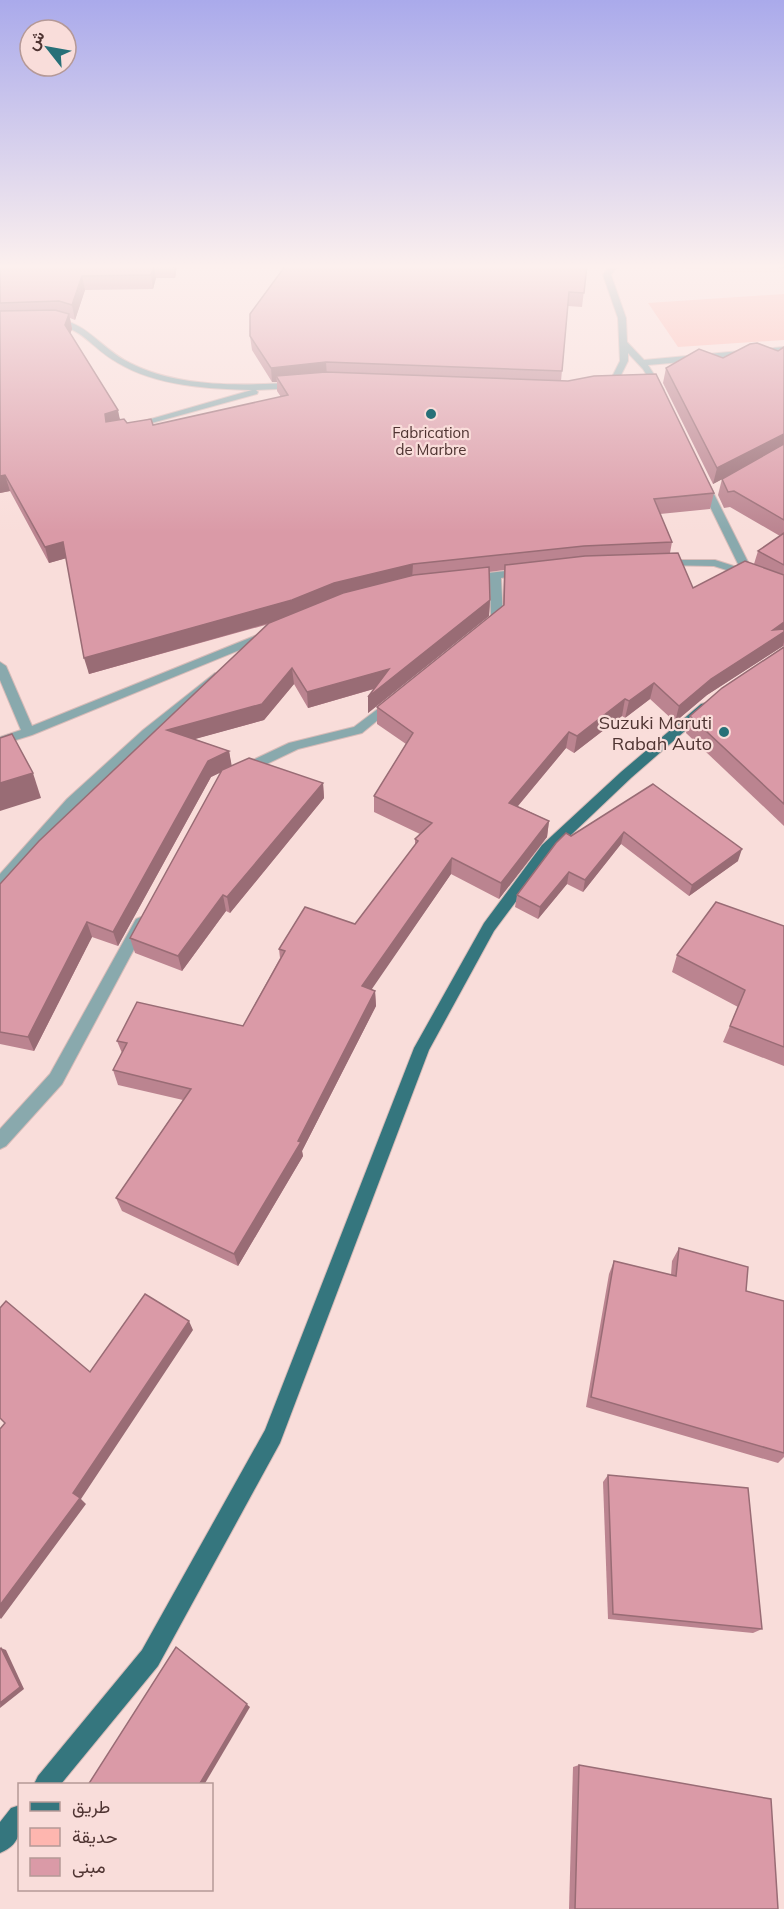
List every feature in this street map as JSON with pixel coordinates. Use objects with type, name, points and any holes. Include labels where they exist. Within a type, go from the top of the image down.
[{"type":"main road","points":[[48,1783],[150,1658],[273,1436],[422,1048],[489,927],[547,849],[626,775],[721,694]]},
{"type":"main road","points":[[0,1841],[18,1819]]},
{"type":"street","points":[[111,354],[128,365],[177,379],[228,387],[268,388],[304,384]]},
{"type":"street","points":[[590,387],[613,382],[624,361],[624,354]]},
{"type":"street","points":[[634,354],[662,395]]},
{"type":"street","points":[[642,363],[739,354]]},
{"type":"street","points":[[124,430],[268,388]]},
{"type":"street","points":[[699,473],[713,490],[749,574]]},
{"type":"street","points":[[646,563],[715,563],[749,574],[784,590]]},
{"type":"street","points":[[460,579],[538,571]]},
{"type":"street","points":[[479,633],[497,618],[495,575]]},
{"type":"street","points":[[0,741],[28,732],[269,634],[147,733],[72,802],[0,883]]},
{"type":"street","points":[[0,666],[28,732]]},
{"type":"street","points":[[229,776],[294,746],[358,730],[404,693]]},
{"type":"street","points":[[0,1141],[56,1079],[146,915]]},
{"type":"building","points":[[0,354],[83,354],[118,410],[105,414],[106,422],[124,419],[127,423],[151,419],[153,425],[288,395],[276,376],[326,372],[568,381],[594,376],[656,374],[714,493],[654,499],[672,542],[584,546],[413,564],[334,583],[292,600],[84,658],[63,542],[45,547],[5,475],[0,476]]},
{"type":"building","points":[[262,354],[563,354],[562,371],[326,362],[271,368]]},
{"type":"building","points":[[690,354],[713,354],[723,358],[731,354],[784,354],[784,434],[717,468],[666,368]]},
{"type":"building","points":[[784,444],[784,520],[734,491],[728,492],[722,479]]},
{"type":"building","points":[[784,533],[784,565],[758,551]]},
{"type":"building","points":[[678,553],[693,588],[745,561],[784,575],[784,622],[773,630],[784,629],[784,632],[711,679],[679,706],[654,683],[629,701],[625,699],[577,736],[569,732],[509,803],[549,821],[501,883],[452,858],[362,986],[375,991],[298,1141],[301,1142],[234,1254],[116,1198],[191,1089],[113,1070],[127,1043],[117,1041],[137,1002],[243,1026],[285,951],[279,949],[305,907],[355,924],[418,841],[415,839],[432,823],[374,796],[413,733],[377,707],[504,605],[505,565],[585,556]]},
{"type":"building","points":[[489,567],[490,600],[368,697],[389,669],[307,692],[292,668],[262,704],[167,730],[229,751],[208,761],[113,932],[87,922],[28,1037],[0,1032],[0,884],[39,841],[269,623],[343,593],[414,575]]},
{"type":"building","points":[[784,647],[784,804],[690,716],[722,688]]},
{"type":"building","points":[[12,734],[33,773],[0,783],[0,738]]},
{"type":"building","points":[[249,758],[323,783],[227,897],[223,895],[178,956],[130,938],[222,770]]},
{"type":"building","points":[[653,784],[742,849],[692,885],[624,832],[585,880],[569,872],[540,907],[517,895],[566,833],[571,836]]},
{"type":"building","points":[[716,902],[784,926],[784,1047],[730,1026],[745,990],[677,955]]},
{"type":"building","points":[[679,1248],[748,1267],[746,1291],[784,1301],[784,1453],[591,1397],[614,1261],[676,1276]]},
{"type":"building","points":[[145,1294],[189,1321],[73,1493],[80,1498],[0,1605],[0,1429],[5,1423],[0,1418],[0,1308],[6,1301],[90,1372]]},
{"type":"building","points":[[608,1475],[748,1488],[762,1629],[613,1614]]},
{"type":"building","points":[[176,1647],[247,1704],[200,1783],[89,1783]]},
{"type":"building","points":[[0,1649],[20,1687],[0,1703]]},
{"type":"building","points":[[579,1765],[771,1799],[778,1909],[575,1909]]},
{"type":"place","name":"Fabrication de Marbre","points":[[431,414]]},
{"type":"place","name":"Suzuki Maruti Rabah Auto","points":[[724,732]]}]
